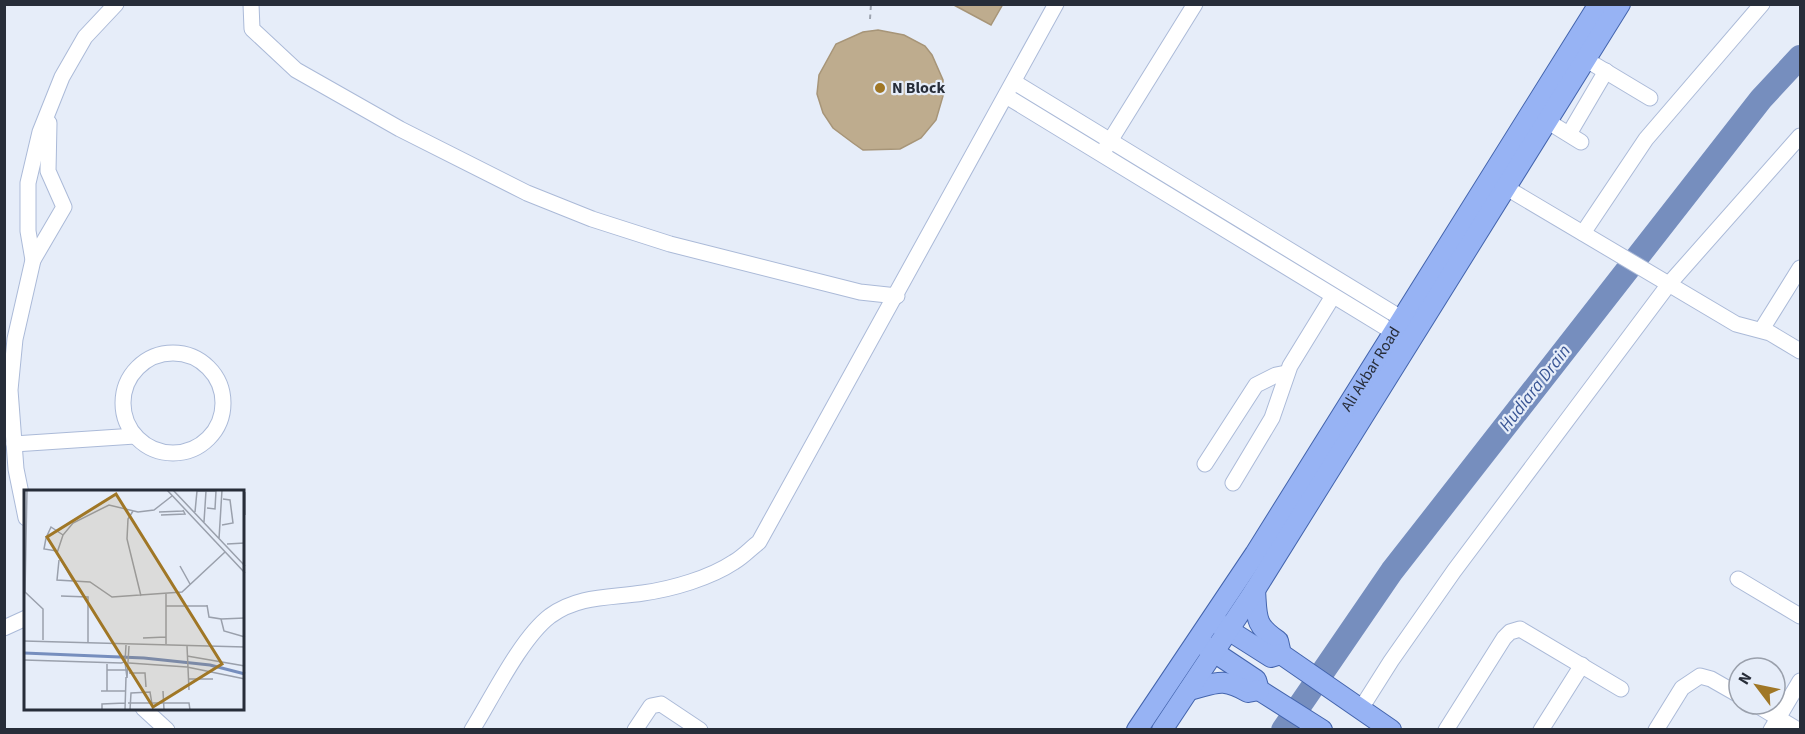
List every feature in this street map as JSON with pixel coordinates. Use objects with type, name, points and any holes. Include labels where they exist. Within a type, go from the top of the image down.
[{"type":"main road","name":"Ali Akbar Road","points":[[1137,729],[1206,647],[1397,325],[1599,4]]},
{"type":"main road","name":"Ali Akbar Road","points":[[1220,625],[1255,590],[1620,4]]},
{"type":"main road","points":[[1255,590],[1257,621],[1263,631],[1278,641],[1281,654],[1359,714],[1391,729]]},
{"type":"main road","points":[[1220,625],[1271,657],[1281,654]]},
{"type":"main road","name":"Ali Akbar Road","points":[[1162,729],[1189,690],[1206,647]]},
{"type":"main road","points":[[1206,647],[1256,680],[1259,690],[1322,729]]},
{"type":"main road","points":[[1189,690],[1224,681],[1231,682],[1248,692],[1259,690]]},
{"type":"street","points":[[33,260],[28,231],[28,183],[40,132],[50,105],[85,37],[116,4]]},
{"type":"street","points":[[250,4],[252,29],[296,70],[400,129],[527,193],[592,219],[670,244],[860,292],[897,296]]},
{"type":"street","points":[[472,729],[530,637],[550,616],[578,603],[611,595],[643,593],[702,577],[734,562],[759,542],[897,296],[1056,4]]},
{"type":"street","points":[[1105,147],[1196,4]]},
{"type":"street","points":[[1588,236],[1646,139],[1762,4]]},
{"type":"street","points":[[1585,58],[1650,98]]},
{"type":"street","points":[[1547,121],[1575,138],[1606,71]]},
{"type":"street","points":[[1014,82],[1105,147],[1333,296],[1397,325]]},
{"type":"street","points":[[1006,96],[1105,147],[1397,325]]},
{"type":"street","points":[[24,509],[16,469],[10,390],[15,339],[33,260],[64,207],[48,171],[50,105]]},
{"type":"street","points":[[1359,714],[1391,661],[1454,571],[1669,284],[1800,136]]},
{"type":"street","points":[[1505,187],[1736,324],[1762,329],[1800,351]]},
{"type":"street","points":[[1762,329],[1800,268]]},
{"type":"street","points":[[1233,483],[1272,418],[1287,373],[1333,296]]},
{"type":"street","points":[[14,444],[135,436],[150,448],[168,453],[186,452],[203,443],[220,420],[223,401],[219,383],[208,368],[192,357],[174,353],[155,357],[139,367],[128,382],[123,400],[125,420],[135,436]]},
{"type":"street","points":[[1205,464],[1256,385],[1287,373]]},
{"type":"street","points":[[1738,579],[1800,616]]},
{"type":"street","points":[[4,628],[24,619]]},
{"type":"street","points":[[1446,729],[1510,632],[1520,629],[1621,689]]},
{"type":"street","points":[[1541,729],[1581,665]]},
{"type":"street","points":[[1656,729],[1682,688],[1700,676],[1727,688]]},
{"type":"street","points":[[1798,729],[1774,723],[1800,681]]},
{"type":"street","points":[[635,729],[651,706],[661,704],[700,729]]},
{"type":"street","points":[[144,710],[156,726]]},
{"type":"path","points":[[870,20],[871,4]]},
{"type":"building","points":[[952,4],[1003,4],[991,25]]},
{"type":"building","name":"N Block","points":[[878,30],[904,35],[925,46],[932,55],[943,80],[943,96],[936,120],[921,138],[900,149],[863,150],[833,128],[823,113],[817,94],[819,75],[836,44],[863,32]]},
{"type":"waterway","name":"Hudiara Drain","points":[[1283,730],[1392,571],[1761,99],[1800,57]]},
{"type":"place","name":"N Block","points":[[880,88]]}]
